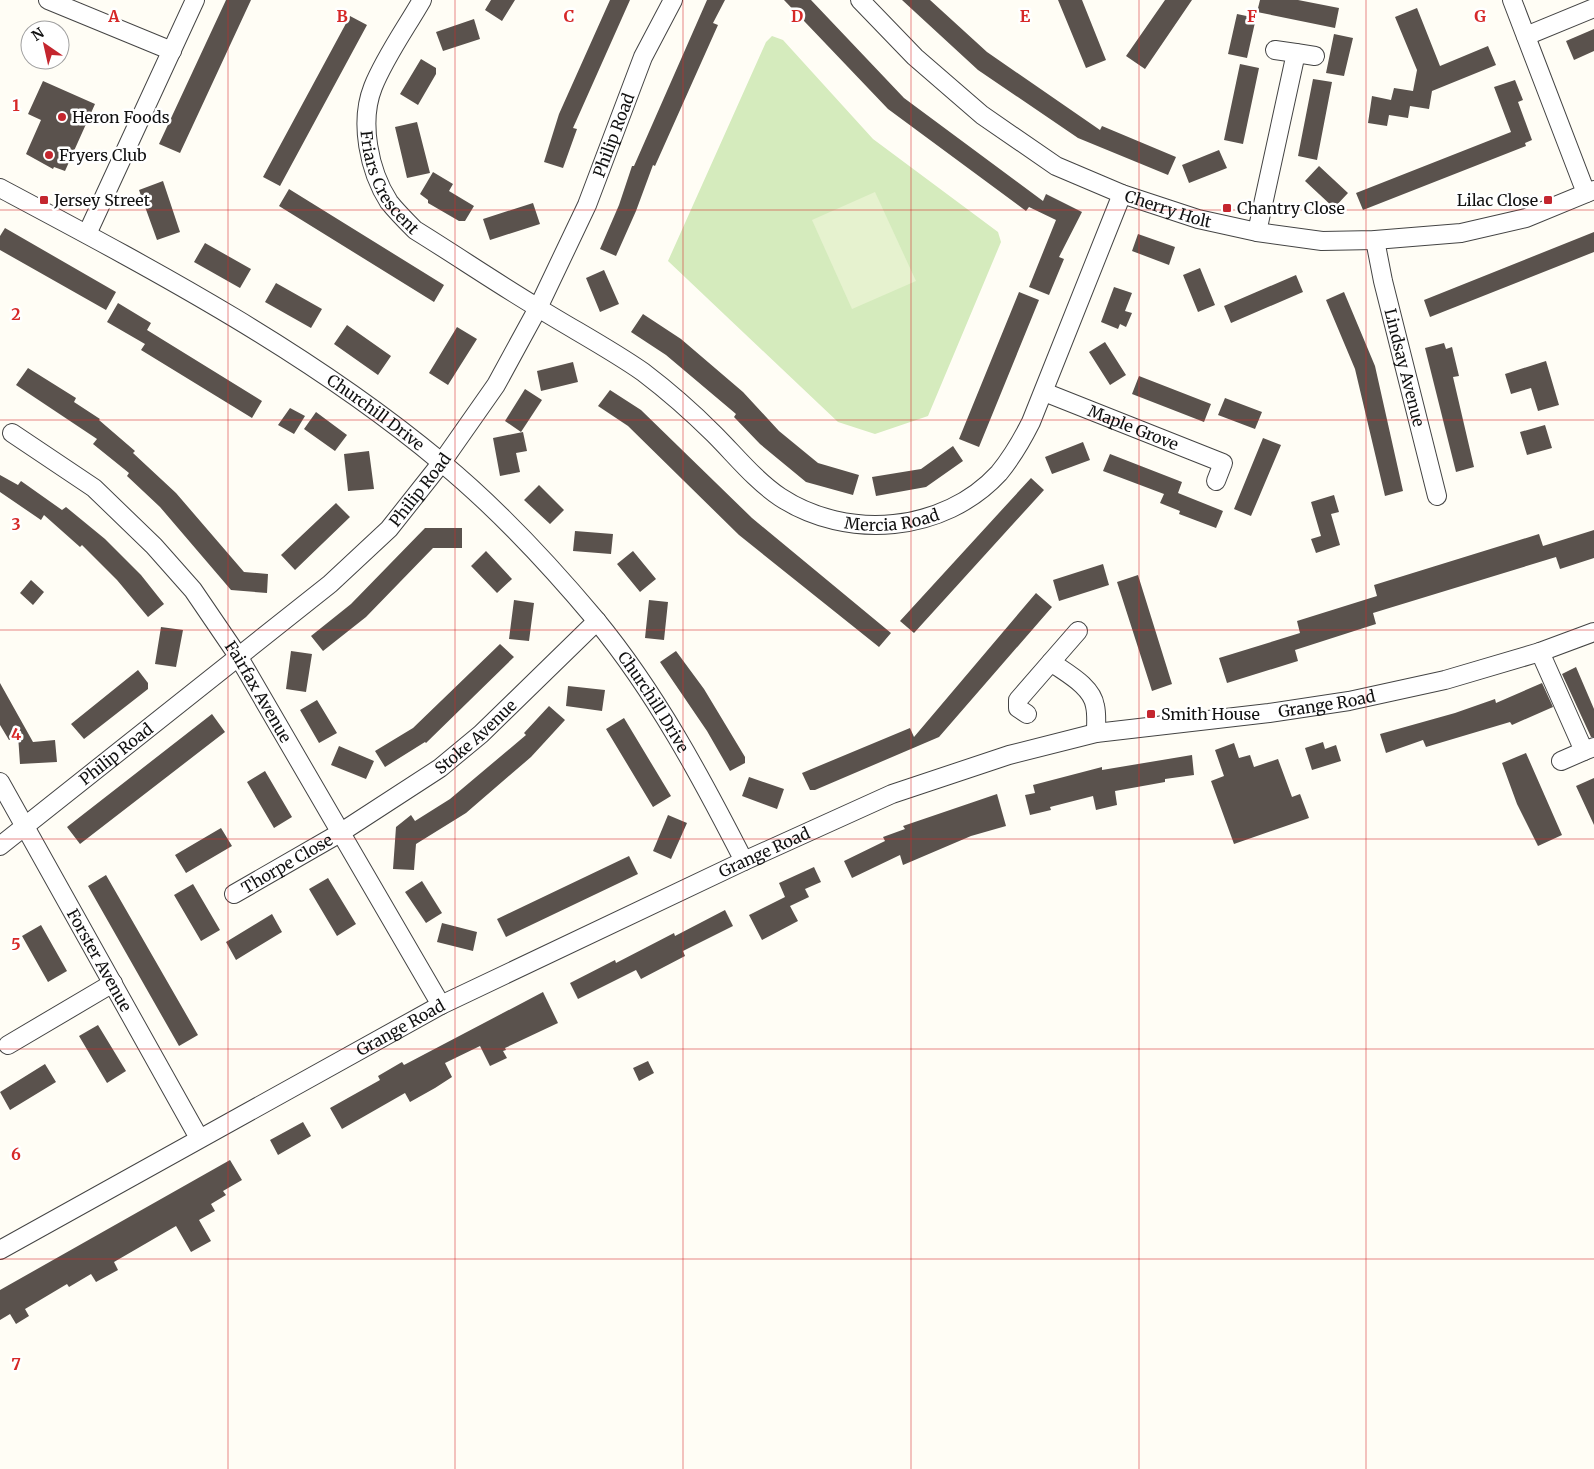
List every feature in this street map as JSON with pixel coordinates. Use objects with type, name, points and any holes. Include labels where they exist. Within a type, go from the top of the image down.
[{"type":"street","points":[[48,0],[172,51]]},
{"type":"street","points":[[87,234],[195,0]]},
{"type":"street","name":"Friars Crescent","points":[[422,0],[373,88],[367,116],[368,142],[380,184],[389,201],[416,230],[538,308]]},
{"type":"street","name":"Philip Road","points":[[0,846],[330,584],[389,529],[442,462],[496,385],[538,308],[588,205],[643,57],[673,0]]},
{"type":"street","name":"Cherry Holt","points":[[860,0],[915,57],[982,115],[1056,166],[1122,194],[1198,219],[1257,232],[1322,241],[1376,240],[1461,233],[1526,218],[1590,191]]},
{"type":"street","points":[[1512,0],[1590,191]]},
{"type":"street","points":[[1526,36],[1594,8]]},
{"type":"street","points":[[1275,50],[1315,56]]},
{"type":"street","points":[[1257,232],[1296,53]]},
{"type":"street","name":"Churchill Drive","points":[[0,188],[87,234],[277,343],[354,395],[442,462],[513,528],[597,622],[655,702],[700,775],[744,861]]},
{"type":"street","name":"Mercia Road","points":[[538,308],[614,353],[669,392],[713,433],[756,478],[782,498],[818,515],[858,524],[880,526],[905,523],[953,507],[976,493],[998,473],[1017,449],[1044,392],[1122,194]]},
{"type":"street","name":"Lindsay Avenue","points":[[1376,240],[1383,281],[1437,496]]},
{"type":"street","name":"Maple Grove","points":[[1044,392],[1226,455],[1216,481]]},
{"type":"street","name":"Fairfax Avenue","points":[[12,433],[94,488],[147,539],[193,590],[238,656],[441,1004]]},
{"type":"street","name":"Stoke Avenue","points":[[340,833],[440,768],[474,739],[597,622]]},
{"type":"street","points":[[1027,714],[1018,708],[1018,700],[1078,631]]},
{"type":"street","name":"Grange Road","points":[[0,1250],[441,1004],[744,861],[892,794],[1009,755],[1096,733],[1269,713],[1349,701],[1445,680],[1540,652],[1594,632]]},
{"type":"street","points":[[1540,652],[1589,749],[1561,761]]},
{"type":"street","points":[[1051,662],[1070,675],[1092,698],[1095,705],[1096,733]]},
{"type":"street","name":"Forster Avenue","points":[[0,782],[199,1138]]},
{"type":"street","name":"Thorpe Close","points":[[234,894],[340,833]]},
{"type":"street","points":[[11,1037],[113,983]]},
{"type":"green space","points":[[772,36],[783,40],[873,139],[998,232],[1001,242],[928,416],[875,434],[838,422],[668,261],[766,42]]},
{"type":"green space","points":[[875,192],[916,281],[852,309],[812,220]]},
{"type":"building","points":[[226,0],[251,0],[180,153],[159,144]]},
{"type":"building","points":[[491,0],[515,0],[502,21],[485,10]]},
{"type":"building","points":[[610,0],[630,0],[573,128],[577,129],[563,168],[544,162],[559,114]]},
{"type":"building","points":[[707,0],[725,0],[713,23],[718,25],[655,166],[653,165],[636,211],[616,256],[600,249],[619,205],[632,166],[634,166]]},
{"type":"building","points":[[784,0],[811,0],[904,98],[1043,201],[1046,194],[1082,212],[1059,257],[1064,259],[1049,295],[1029,287],[1056,220],[1029,207],[1026,211],[888,109]]},
{"type":"building","points":[[902,0],[930,0],[987,52],[1100,130],[1102,126],[1176,157],[1168,175],[1078,138],[978,70]]},
{"type":"building","points":[[1058,0],[1082,0],[1106,60],[1086,68]]},
{"type":"building","points":[[1165,0],[1192,0],[1145,69],[1126,56]]},
{"type":"building","points":[[1260,0],[1298,0],[1339,8],[1335,28],[1257,12]]},
{"type":"building","points":[[1417,8],[1440,66],[1488,46],[1496,65],[1432,91],[1429,109],[1410,106],[1408,118],[1389,115],[1387,126],[1368,123],[1372,96],[1391,100],[1394,88],[1413,91],[1417,70],[1395,17]]},
{"type":"building","points":[[1237,14],[1256,18],[1247,58],[1228,54]]},
{"type":"building","points":[[350,16],[367,25],[280,186],[263,177]]},
{"type":"building","points":[[474,19],[480,39],[443,51],[436,32]]},
{"type":"building","points":[[1594,29],[1594,51],[1574,60],[1566,41]]},
{"type":"building","points":[[1334,34],[1353,38],[1344,76],[1326,73]]},
{"type":"building","points":[[421,59],[436,68],[436,74],[418,105],[400,94]]},
{"type":"building","points":[[1240,64],[1259,68],[1243,144],[1224,140]]},
{"type":"building","points":[[1313,79],[1332,82],[1317,160],[1298,156]]},
{"type":"building","points":[[1515,80],[1523,100],[1518,102],[1532,140],[1525,143],[1526,146],[1363,210],[1356,193],[1511,132],[1494,87]]},
{"type":"building","name":"Heron Foods","points":[[43,81],[95,104],[65,171],[54,167],[53,169],[26,154],[41,120],[28,114]]},
{"type":"building","points":[[417,122],[430,173],[407,178],[395,127]]},
{"type":"building","points":[[1219,150],[1227,168],[1189,183],[1182,165]]},
{"type":"building","points":[[1319,166],[1348,193],[1334,208],[1305,181]]},
{"type":"building","points":[[433,172],[453,184],[449,191],[474,206],[465,221],[459,221],[428,203],[428,200],[420,194]]},
{"type":"building","points":[[163,181],[180,232],[157,240],[139,190]]},
{"type":"building","points":[[289,189],[444,285],[434,302],[279,206]]},
{"type":"building","points":[[533,203],[540,224],[490,240],[483,219]]},
{"type":"building","points":[[5,228],[116,292],[106,310],[0,250],[0,236]]},
{"type":"building","points":[[1594,232],[1594,252],[1430,317],[1424,300]]},
{"type":"building","points":[[1138,234],[1175,247],[1169,265],[1132,251]]},
{"type":"building","points":[[205,243],[251,269],[240,288],[194,262]]},
{"type":"building","points":[[1200,268],[1215,305],[1198,312],[1183,275]]},
{"type":"building","points":[[604,270],[619,304],[600,312],[586,278]]},
{"type":"building","points":[[1296,275],[1303,292],[1231,323],[1224,306]]},
{"type":"building","points":[[276,283],[322,309],[311,328],[265,302]]},
{"type":"building","points":[[1114,287],[1132,293],[1125,311],[1132,313],[1126,327],[1120,324],[1118,329],[1101,322]]},
{"type":"building","points":[[1019,292],[1039,300],[979,447],[959,439]]},
{"type":"building","points":[[1344,292],[1375,366],[1403,491],[1385,496],[1355,369],[1326,300]]},
{"type":"building","points":[[118,303],[151,323],[147,330],[262,401],[252,418],[141,350],[145,344],[107,322]]},
{"type":"building","points":[[643,314],[681,339],[743,392],[779,431],[818,463],[859,475],[853,495],[806,482],[760,444],[734,417],[736,414],[666,355],[631,332]]},
{"type":"building","points":[[347,325],[391,356],[378,375],[334,344]]},
{"type":"building","points":[[457,327],[477,339],[448,385],[429,373]]},
{"type":"building","points":[[1105,342],[1126,375],[1110,385],[1089,352]]},
{"type":"building","points":[[1444,343],[1446,349],[1452,347],[1459,376],[1453,377],[1474,467],[1456,472],[1425,348]]},
{"type":"building","points":[[1546,361],[1559,405],[1538,411],[1531,388],[1511,394],[1505,374]]},
{"type":"building","points":[[573,362],[578,382],[541,391],[537,371]]},
{"type":"building","points":[[28,368],[76,398],[74,402],[100,419],[135,451],[133,453],[176,493],[244,572],[268,574],[267,593],[231,590],[160,507],[127,476],[129,473],[93,444],[97,439],[16,385]]},
{"type":"building","points":[[1139,376],[1211,404],[1204,422],[1132,394]]},
{"type":"building","points":[[525,389],[542,400],[521,432],[505,421]]},
{"type":"building","points":[[610,390],[641,410],[752,518],[891,633],[879,647],[739,535],[628,426],[598,406]]},
{"type":"building","points":[[1225,398],[1262,412],[1255,429],[1218,415]]},
{"type":"building","points":[[290,408],[305,416],[294,434],[278,425]]},
{"type":"building","points":[[316,412],[347,435],[335,451],[304,429]]},
{"type":"building","points":[[1545,425],[1552,448],[1527,455],[1520,432]]},
{"type":"building","points":[[523,432],[527,451],[516,453],[520,472],[500,476],[493,438]]},
{"type":"building","points":[[1263,438],[1281,445],[1251,516],[1234,509]]},
{"type":"building","points":[[1083,442],[1090,460],[1052,474],[1045,457]]},
{"type":"building","points":[[953,446],[963,461],[926,487],[876,496],[872,477],[921,469]]},
{"type":"building","points":[[369,451],[374,489],[348,491],[344,454]]},
{"type":"building","points":[[1110,454],[1182,482],[1178,493],[1223,511],[1216,528],[1179,514],[1180,511],[1160,503],[1164,494],[1103,471]]},
{"type":"building","points":[[0,475],[18,485],[21,481],[62,510],[66,507],[105,539],[141,575],[164,604],[148,617],[117,580],[82,545],[80,547],[44,515],[41,520],[0,492]]},
{"type":"building","points":[[1031,478],[1044,490],[914,633],[900,621]]},
{"type":"building","points":[[539,485],[564,510],[550,524],[524,500]]},
{"type":"building","points":[[1334,495],[1339,512],[1331,514],[1340,545],[1316,553],[1311,539],[1321,536],[1311,502]]},
{"type":"building","points":[[336,503],[350,517],[295,570],[281,555]]},
{"type":"building","points":[[425,528],[462,528],[462,548],[433,548],[366,617],[323,651],[311,636],[351,604]]},
{"type":"building","points":[[1594,530],[1594,558],[1560,569],[1556,557],[1373,613],[1376,624],[1295,650],[1298,661],[1227,683],[1219,658],[1300,633],[1297,621],[1377,596],[1374,585],[1539,534],[1543,546]]},
{"type":"building","points":[[575,531],[613,534],[611,554],[573,551]]},
{"type":"building","points":[[486,551],[512,579],[497,593],[471,566]]},
{"type":"building","points":[[633,551],[656,579],[640,592],[617,564]]},
{"type":"building","points":[[1103,564],[1109,585],[1059,601],[1053,580]]},
{"type":"building","points":[[1138,575],[1172,684],[1152,691],[1117,582]]},
{"type":"building","points":[[31,580],[44,592],[33,605],[20,593]]},
{"type":"building","points":[[1036,593],[1052,607],[939,737],[815,790],[810,790],[802,773],[910,728],[914,737]]},
{"type":"building","points":[[514,600],[534,603],[529,641],[509,639]]},
{"type":"building","points":[[649,600],[668,602],[664,640],[645,638]]},
{"type":"building","points":[[161,627],[183,630],[176,667],[155,664]]},
{"type":"building","points":[[500,644],[514,657],[426,743],[385,767],[375,751],[413,728]]},
{"type":"building","points":[[291,651],[312,654],[306,692],[286,689]]},
{"type":"building","points":[[676,651],[704,689],[745,757],[745,763],[730,771],[707,731],[660,662]]},
{"type":"building","points":[[1576,667],[1594,709],[1594,737],[1591,737],[1562,674]]},
{"type":"building","points":[[138,670],[148,683],[148,689],[84,739],[71,724]]},
{"type":"building","points":[[0,683],[33,742],[55,740],[57,762],[20,764],[18,735],[9,740],[0,725]]},
{"type":"building","points":[[1542,683],[1553,707],[1512,725],[1510,722],[1426,747],[1423,740],[1386,753],[1380,734],[1455,713],[1495,699],[1496,703]]},
{"type":"building","points":[[568,686],[605,690],[602,711],[566,706]]},
{"type":"building","points":[[317,700],[337,733],[319,743],[300,710]]},
{"type":"building","points":[[549,706],[565,720],[531,757],[466,813],[416,844],[414,870],[393,869],[396,827],[411,815],[415,821],[450,799],[526,735],[524,733]]},
{"type":"building","points":[[212,714],[225,732],[80,844],[67,827]]},
{"type":"building","points":[[624,718],[671,796],[653,807],[606,729]]},
{"type":"building","points":[[1323,742],[1325,749],[1336,745],[1341,761],[1312,770],[1305,748]]},
{"type":"building","points":[[1234,743],[1239,758],[1250,755],[1254,767],[1278,759],[1292,797],[1300,794],[1309,818],[1234,844],[1211,781],[1224,776],[1215,750]]},
{"type":"building","points":[[339,746],[374,761],[366,779],[331,765]]},
{"type":"building","points":[[1526,753],[1562,835],[1538,846],[1517,804],[1502,763]]},
{"type":"building","points":[[1192,755],[1194,775],[1165,779],[1165,782],[1115,791],[1117,805],[1096,810],[1093,796],[1050,807],[1051,810],[1030,815],[1025,795],[1035,793],[1033,785],[1102,767],[1102,770]]},
{"type":"building","points":[[265,771],[292,817],[274,828],[247,782]]},
{"type":"building","points":[[749,777],[784,789],[777,809],[742,796]]},
{"type":"building","points":[[1594,778],[1594,825],[1576,786]]},
{"type":"building","points":[[997,794],[1006,826],[971,836],[903,865],[900,855],[852,878],[844,861],[885,841],[883,837],[905,829],[903,826]]},
{"type":"building","points":[[668,815],[687,823],[671,859],[653,851]]},
{"type":"building","points":[[221,828],[232,846],[186,873],[175,855]]},
{"type":"building","points":[[629,856],[638,874],[506,937],[497,919]]},
{"type":"building","points":[[814,867],[821,882],[805,889],[809,897],[790,906],[798,921],[762,940],[749,915],[785,897],[779,883]]},
{"type":"building","points":[[106,875],[198,1035],[179,1046],[88,886]]},
{"type":"building","points":[[328,878],[356,924],[337,936],[309,889]]},
{"type":"building","points":[[422,881],[442,913],[426,923],[405,892]]},
{"type":"building","points":[[193,884],[220,930],[201,941],[174,895]]},
{"type":"building","points":[[725,910],[733,926],[683,951],[685,956],[641,979],[636,970],[578,999],[570,983],[615,960],[616,963],[674,933],[675,936]]},
{"type":"building","points":[[272,914],[282,932],[236,960],[226,942]]},
{"type":"building","points":[[442,923],[477,932],[473,951],[437,942]]},
{"type":"building","points":[[41,925],[67,971],[48,982],[22,936]]},
{"type":"building","points":[[543,992],[558,1023],[505,1048],[506,1050],[503,1051],[507,1058],[490,1066],[480,1046],[445,1063],[452,1077],[435,1088],[410,1102],[405,1093],[342,1129],[330,1108],[380,1080],[378,1076],[402,1062],[404,1065]]},
{"type":"building","points":[[98,1025],[126,1071],[107,1083],[79,1036]]},
{"type":"building","points":[[648,1061],[654,1073],[639,1081],[633,1068]]},
{"type":"building","points":[[45,1064],[56,1082],[10,1110],[0,1092]]},
{"type":"building","points":[[303,1122],[311,1136],[278,1155],[270,1140]]},
{"type":"building","points":[[230,1160],[242,1180],[223,1191],[226,1195],[211,1204],[215,1211],[199,1220],[211,1241],[191,1252],[176,1226],[114,1262],[118,1270],[96,1282],[91,1274],[69,1287],[67,1284],[25,1309],[29,1316],[16,1324],[10,1314],[0,1320],[0,1290]]},
{"type":"place","name":"Heron Foods","points":[[62,117]]},
{"type":"place","name":"Fryers Club","points":[[49,155]]},
{"type":"place","name":"Jersey Street","points":[[44,200]]},
{"type":"place","name":"Lilac Close","points":[[1548,200]]},
{"type":"place","name":"Chantry Close","points":[[1227,208]]},
{"type":"place","name":"Smith House","points":[[1151,714]]}]
